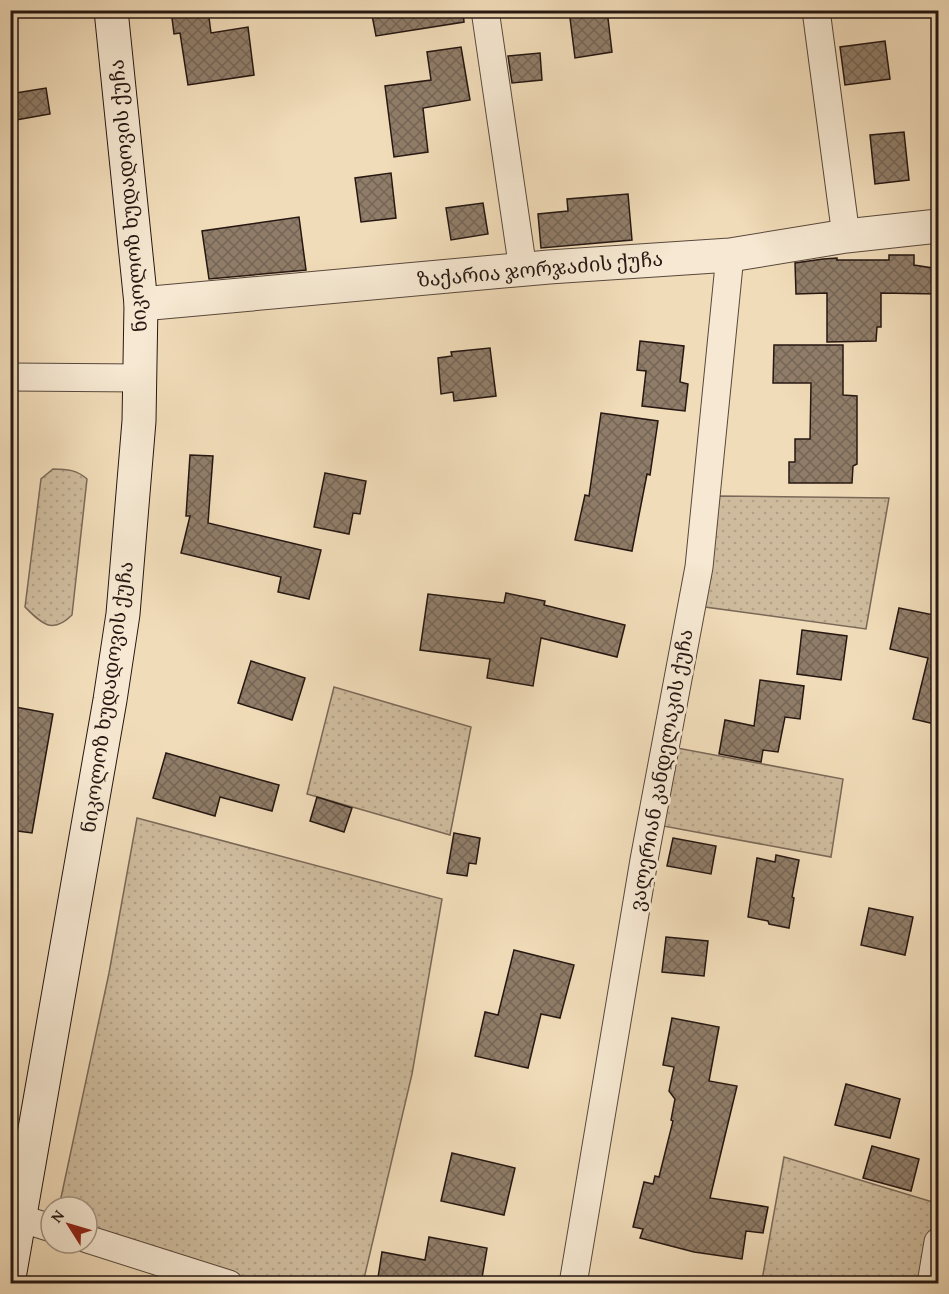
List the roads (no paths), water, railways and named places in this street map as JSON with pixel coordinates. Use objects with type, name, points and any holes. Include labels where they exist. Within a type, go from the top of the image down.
[{"type":"main road","name":"ნიკოლოზ ხუდადოვის ქუჩა","points":[[10,1272],[28,1221],[109,709],[123,614],[139,421],[141,304],[111,10]]},
{"type":"main road","name":"ზაქარია ჯორჯაძის ქუჩა","points":[[141,304],[523,270],[730,255],[846,236],[939,226]]},
{"type":"street","points":[[485,10],[523,270]]},
{"type":"street","points":[[816,10],[846,236]]},
{"type":"street","name":"ვალერიან კანდელაკის ქუჩა","points":[[573,1284],[644,860],[699,567],[730,255]]},
{"type":"street","points":[[10,377],[141,378]]},
{"type":"street","points":[[931,1284],[939,1242]]},
{"type":"street","points":[[99,1243],[229,1284]]}]
